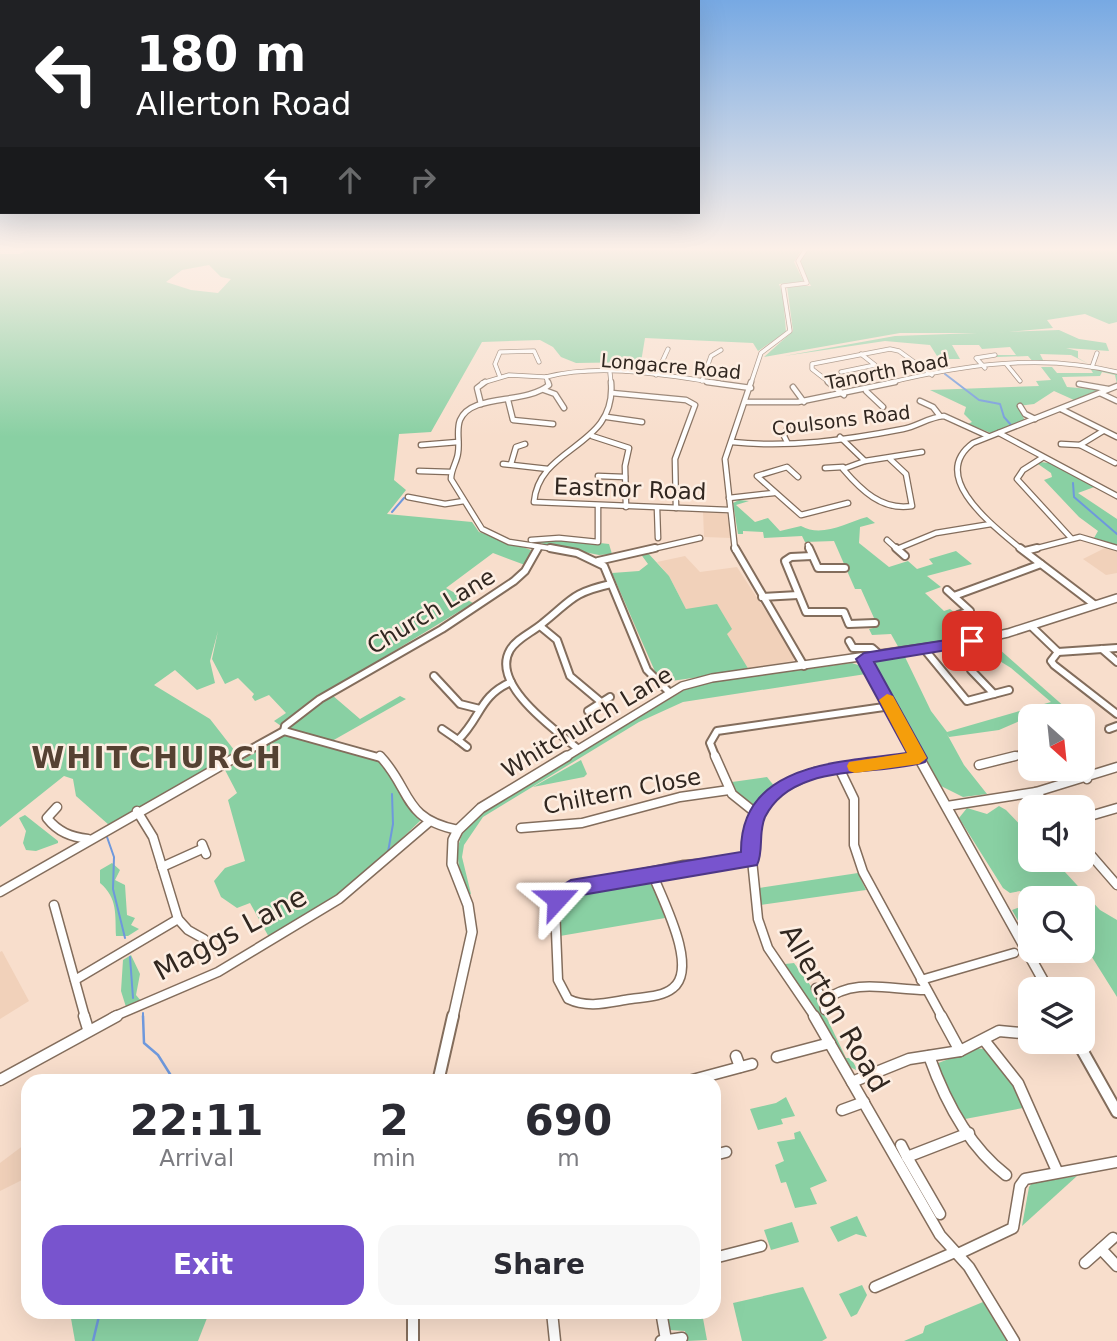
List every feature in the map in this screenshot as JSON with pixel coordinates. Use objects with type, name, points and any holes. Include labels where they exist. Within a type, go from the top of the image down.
[{"type":"street","points":[[787,312],[790,331],[761,352],[747,402],[724,464],[735,550],[804,666]]},
{"type":"street","points":[[481,404],[478,386],[500,377],[495,364],[500,352],[528,349],[534,351],[537,360]]},
{"type":"street","points":[[656,375],[668,349]]},
{"type":"street","points":[[811,366],[820,361],[884,349],[896,350],[932,375]]},
{"type":"street","points":[[702,381],[711,356],[721,350]]},
{"type":"street","points":[[1092,366],[1097,353]]},
{"type":"street","points":[[841,372],[875,365],[861,354]]},
{"type":"street","points":[[985,368],[975,358],[995,355]]},
{"type":"street","points":[[803,364],[811,366],[844,395]]},
{"type":"street","points":[[1007,365],[1020,381]]},
{"type":"street","name":"Tanorth Road","points":[[747,402],[779,405],[804,402],[932,375],[1007,365],[1092,366],[1117,372]]},
{"type":"street","name":"Longacre Road","points":[[500,377],[528,374],[546,377],[559,373],[656,375],[751,388]]},
{"type":"street","points":[[503,464],[548,469],[593,436],[607,417],[612,393],[610,373]]},
{"type":"street","points":[[546,377],[550,382],[544,390],[530,397],[469,408],[460,420],[458,457],[451,472],[452,484],[485,532],[536,540],[608,543]]},
{"type":"street","points":[[1079,384],[1108,389]]},
{"type":"street","points":[[1095,605],[991,524],[962,489],[955,470],[963,451],[989,436],[1117,386]]},
{"type":"street","points":[[793,387],[804,402]]},
{"type":"street","points":[[544,390],[555,394],[560,406]]},
{"type":"street","points":[[866,391],[883,407]]},
{"type":"street","points":[[612,393],[688,401],[695,405],[675,459],[676,508]]},
{"type":"street","points":[[1100,393],[1117,401]]},
{"type":"street","points":[[508,400],[513,421]]},
{"type":"street","points":[[920,401],[933,407],[940,416]]},
{"type":"street","points":[[1020,406],[1025,414],[1035,419]]},
{"type":"street","points":[[1061,409],[1117,437]]},
{"type":"street","name":"Coulsons Road","points":[[732,442],[788,442],[840,437],[914,427],[940,416],[952,418],[989,436]]},
{"type":"street","points":[[607,417],[643,422]]},
{"type":"street","points":[[505,421],[549,422]]},
{"type":"street","points":[[788,426],[784,436],[788,442]]},
{"type":"street","points":[[1080,445],[1104,430]]},
{"type":"street","points":[[999,433],[1117,496]]},
{"type":"street","points":[[593,436],[628,447],[626,507]]},
{"type":"street","points":[[840,437],[864,461]]},
{"type":"street","points":[[421,444],[458,442]]},
{"type":"street","points":[[511,464],[514,445],[525,444]]},
{"type":"street","points":[[1061,444],[1080,445],[1114,463]]},
{"type":"street","points":[[825,468],[844,467],[864,461],[922,452]]},
{"type":"street","points":[[1042,458],[1023,470],[1017,479],[1071,538]]},
{"type":"street","points":[[844,467],[844,472],[887,507],[898,510],[912,506],[906,474],[890,459]]},
{"type":"street","points":[[798,477],[785,465],[757,476],[801,515],[848,503]]},
{"type":"street","name":"Eastnor Road","points":[[548,469],[533,499],[538,504],[729,510]]},
{"type":"street","points":[[419,471],[451,472]]},
{"type":"street","points":[[596,476],[625,477]]},
{"type":"street","points":[[729,498],[750,498],[774,493]]},
{"type":"street","points":[[410,499],[444,504],[464,501]]},
{"type":"street","points":[[598,506],[598,542]]},
{"type":"street","points":[[657,508],[660,530],[658,538]]},
{"type":"street","points":[[897,549],[936,533],[991,524]]},
{"type":"street","points":[[536,540],[598,561],[700,538]]},
{"type":"street","points":[[1024,551],[1071,538],[1106,543],[1117,548]]},
{"type":"street","name":"Church Lane","points":[[0,892],[137,811],[284,731],[285,726],[320,699],[442,629],[525,571],[536,540]]},
{"type":"street","points":[[887,540],[905,556]]},
{"type":"street","points":[[808,545],[818,568],[845,568]]},
{"type":"street","points":[[812,556],[791,556],[785,561],[806,612],[843,609],[849,624],[875,623]]},
{"type":"street","points":[[598,561],[611,584],[647,670],[669,692]]},
{"type":"street","points":[[954,596],[1041,564]]},
{"type":"street","points":[[577,748],[531,711],[511,682],[506,667],[511,647],[540,626],[570,598],[611,584]]},
{"type":"street","points":[[947,590],[970,611],[958,615]]},
{"type":"street","points":[[762,597],[798,595]]},
{"type":"street","name":"Whitchurch Lane","points":[[458,830],[481,808],[669,692],[712,678],[864,659],[987,638],[1117,598]]},
{"type":"street","points":[[540,626],[557,640],[570,676],[601,702]]},
{"type":"street","points":[[1031,626],[1058,652],[1117,648]]},
{"type":"street","points":[[852,647],[872,648],[881,656]]},
{"type":"street","points":[[1102,649],[1117,662]]},
{"type":"street","points":[[925,650],[967,701]]},
{"type":"street","points":[[1058,652],[1051,661],[1054,665],[1117,714]]},
{"type":"street","points":[[864,659],[1041,977]]},
{"type":"street","points":[[971,670],[994,694]]},
{"type":"street","points":[[434,676],[460,704],[480,709]]},
{"type":"street","points":[[458,740],[478,721],[480,709],[488,693],[511,682]]},
{"type":"street","points":[[958,703],[1010,690]]},
{"type":"street","points":[[587,711],[610,697]]},
{"type":"street","points":[[891,706],[717,731],[710,743],[729,790],[739,805],[757,814],[774,794],[790,782],[815,772],[919,758]]},
{"type":"street","points":[[1109,729],[1117,726]]},
{"type":"street","points":[[442,729],[467,747]]},
{"type":"street","points":[[284,731],[380,756],[429,822],[458,830],[453,840],[452,864],[468,905],[472,932],[440,1074]]},
{"type":"street","points":[[979,765],[1018,755]]},
{"type":"street","points":[[989,763],[994,770]]},
{"type":"street","points":[[1096,775],[1117,767]]},
{"type":"street","points":[[839,768],[854,799],[856,856],[960,1051]]},
{"type":"street","points":[[947,806],[1036,792],[1079,781]]},
{"type":"street","name":"Chiltern Close","points":[[522,828],[582,822],[680,797],[729,790]]},
{"type":"street","points":[[57,807],[47,818],[53,826],[71,836],[88,839]]},
{"type":"street","points":[[1095,814],[1117,808]]},
{"type":"street","points":[[137,811],[153,837],[178,919],[188,930],[204,939]]},
{"type":"street","name":"Allerton Road","points":[[757,814],[750,840],[750,860],[758,919],[768,948],[830,1043],[940,1235],[979,1282],[1014,1341]]},
{"type":"street","name":"Maggs Lane","points":[[0,1080],[88,1029],[218,972],[339,899],[429,822]]},
{"type":"street","points":[[162,867],[204,849]]},
{"type":"street","points":[[652,873],[684,961],[680,981],[671,989],[657,994],[587,1006],[573,1003],[559,990],[557,899],[571,888],[652,873],[733,859],[750,860]]},
{"type":"street","points":[[1095,860],[1117,885]]},
{"type":"street","points":[[54,905],[88,1029]]},
{"type":"street","points":[[75,981],[178,919]]},
{"type":"street","points":[[920,980],[1014,953]]},
{"type":"street","points":[[816,988],[824,1005],[836,989],[855,984],[900,991],[926,990]]},
{"type":"street","points":[[852,1082],[909,1059],[960,1051],[999,1031],[1018,1033]]},
{"type":"street","points":[[984,1040],[1006,1065],[1024,1095],[1057,1171]]},
{"type":"street","points":[[777,1057],[830,1043]]},
{"type":"street","points":[[1084,1054],[1117,1112]]},
{"type":"street","points":[[736,1056],[740,1067]]},
{"type":"street","points":[[929,1056],[940,1087],[969,1133],[989,1161],[1006,1175]]},
{"type":"street","points":[[714,1074],[752,1064]]},
{"type":"street","points":[[842,1110],[864,1102]]},
{"type":"street","points":[[907,1157],[969,1133]]},
{"type":"street","points":[[901,1145],[940,1214]]},
{"type":"street","points":[[721,1153],[726,1152]]},
{"type":"street","points":[[875,1287],[1013,1228],[1020,1186],[1025,1179],[1117,1162]]},
{"type":"street","points":[[1085,1263],[1113,1238]]},
{"type":"street","points":[[721,1256],[761,1246]]},
{"type":"street","points":[[1101,1249],[1117,1266]]},
{"type":"street","points":[[413,1319],[413,1341]]},
{"type":"street","points":[[553,1319],[555,1341]]},
{"type":"street","points":[[662,1319],[664,1341],[682,1338]]},
{"type":"shaded area","points":[[703,511],[727,514],[732,538],[704,537]]},
{"type":"shaded area","points":[[1107,547],[1117,552],[1117,573],[1106,575],[1083,559]]},
{"type":"shaded area","points":[[685,556],[700,572],[737,567],[795,656],[793,661],[664,682],[657,676],[630,616],[686,609],[669,576],[657,562]]},
{"type":"shaded area","points":[[2,951],[29,1001],[0,1019],[0,952]]},
{"type":"shaded area","points":[[21,1147],[21,1180],[0,1191],[0,1163]]},
{"type":"green space","points":[[0,312],[784,312],[786,332],[758,351],[753,343],[645,338],[641,362],[576,363],[561,357],[553,347],[540,340],[482,342],[431,432],[399,434],[394,480],[406,490],[387,514],[472,522],[479,532],[531,550],[525,565],[493,553],[446,588],[473,603],[325,693],[281,726],[274,721],[286,713],[269,695],[255,701],[252,697],[254,694],[238,678],[225,684],[212,659],[218,631],[210,661],[215,683],[197,690],[175,670],[154,685],[210,719],[238,755],[109,825],[76,796],[73,779],[64,776],[0,827]]},
{"type":"green space","points":[[790,312],[1117,312],[1117,322],[1109,324],[1085,314],[1047,320],[1053,328],[997,333],[900,333],[764,357],[793,331]]},
{"type":"green space","points":[[1059,330],[1079,339],[1106,343],[1109,351],[1066,348],[1078,351],[1078,358],[1089,364],[1071,355],[1040,354],[1044,362],[1034,363],[1028,356],[997,357],[996,355],[1016,355],[1010,347],[982,349],[979,345],[952,345],[960,359],[939,359],[930,345],[885,341],[784,356],[895,336]]},
{"type":"green space","points":[[1041,367],[1052,367],[1057,373],[1093,373],[1090,368],[1117,373],[1117,384],[1115,375],[1102,372],[1100,376],[1062,377],[1067,387],[1102,390],[1074,400],[1054,391],[1034,404],[1018,406],[1025,421],[991,433],[968,424],[972,422],[964,414],[966,407],[930,390],[1039,386],[1036,381],[1051,380]]},
{"type":"green space","points":[[1049,463],[1097,486],[1078,493],[1117,519],[1117,545],[1094,538],[1098,531],[1079,517],[1044,480],[1052,477],[1051,473],[1038,464]]},
{"type":"green space","points":[[739,500],[749,501],[736,505],[755,522],[768,518],[780,531],[801,526],[825,530],[867,517],[875,523],[860,527],[859,543],[889,567],[908,561],[917,569],[933,564],[929,559],[956,551],[972,564],[927,576],[941,587],[925,593],[944,611],[950,609],[983,635],[900,650],[891,634],[872,635],[869,629],[878,627],[861,589],[855,589],[834,541],[805,542],[802,536],[764,538],[763,532],[743,531],[743,534],[738,534],[733,503]]},
{"type":"green space","points":[[555,538],[609,544],[612,554],[599,555],[530,541]]},
{"type":"green space","points":[[647,552],[669,576],[686,609],[717,604],[732,629],[727,634],[749,670],[664,682],[657,676],[612,573],[639,571],[648,564],[640,553]]},
{"type":"green space","points":[[990,641],[1061,704],[1044,704],[1051,702],[1011,668],[974,645]]},
{"type":"green space","points":[[905,657],[931,711],[947,732],[1018,712],[1018,722],[999,730],[949,737],[947,734],[964,765],[987,794],[963,797],[941,786],[873,665],[876,661]]},
{"type":"green space","points":[[852,663],[861,666],[866,674],[683,702],[639,722],[483,817],[464,845],[462,857],[471,894],[468,895],[460,871],[458,851],[464,832],[480,812],[688,688],[716,681]]},
{"type":"green space","points":[[332,695],[360,719],[400,696],[406,699],[332,741],[289,731],[288,726]]},
{"type":"green space","points":[[285,735],[362,752],[385,763],[421,820],[346,892],[270,939],[250,903],[237,908],[221,897],[214,881],[225,868],[245,861],[228,800],[237,793],[225,770]]},
{"type":"green space","points":[[581,760],[587,774],[584,777],[533,787]]},
{"type":"green space","points":[[767,777],[775,787],[757,805],[750,807],[736,793],[732,782]]},
{"type":"green space","points":[[999,806],[1018,822],[1018,872],[1065,872],[1078,886],[1018,886],[1018,891],[1010,893],[1003,888],[959,818],[967,808],[987,814]]},
{"type":"green space","points":[[25,815],[58,843],[36,851],[26,850],[23,843],[26,831],[19,818]]},
{"type":"green space","points":[[112,863],[120,870],[115,880],[125,885],[127,915],[135,918],[131,925],[139,929],[128,936],[116,936],[113,901],[100,883],[100,870]]},
{"type":"green space","points":[[858,873],[866,890],[761,905],[759,888]]},
{"type":"green space","points":[[643,878],[654,887],[665,918],[560,936],[559,910],[563,896],[574,891]]},
{"type":"green space","points":[[1095,905],[1117,920],[1117,997],[1095,962]]},
{"type":"green space","points":[[1018,908],[1018,921],[1012,910]]},
{"type":"green space","points":[[131,955],[140,974],[136,995],[141,1001],[126,1007],[121,991],[123,960]]},
{"type":"green space","points":[[794,963],[813,989],[846,1058],[851,1058],[858,1071],[846,1065],[785,964]]},
{"type":"green space","points":[[976,1048],[989,1050],[1006,1071],[1025,1105],[1023,1108],[965,1119],[952,1101],[936,1064]]},
{"type":"green space","points":[[786,1097],[795,1116],[781,1119],[783,1124],[758,1130],[750,1109],[776,1103]]},
{"type":"green space","points":[[800,1131],[827,1181],[810,1188],[817,1204],[795,1208],[786,1182],[781,1183],[775,1165],[784,1161],[777,1142],[795,1139],[794,1133]]},
{"type":"green space","points":[[1077,1176],[1022,1226],[1032,1183]]},
{"type":"green space","points":[[857,1216],[867,1237],[856,1234],[838,1242],[830,1227]]},
{"type":"green space","points":[[792,1222],[799,1242],[771,1250],[764,1230]]},
{"type":"green space","points":[[862,1285],[867,1295],[857,1314],[851,1317],[839,1294]]},
{"type":"green space","points":[[803,1287],[827,1338],[822,1341],[742,1341],[733,1303]]},
{"type":"green space","points":[[983,1302],[1007,1341],[904,1341],[923,1333],[925,1326]]},
{"type":"green space","points":[[71,1319],[207,1319],[198,1341],[75,1341]]},
{"type":"green space","points":[[667,1319],[703,1319],[707,1340],[687,1341],[685,1331],[670,1330]]},
{"type":"waterway","points":[[945,374],[979,400],[1000,404],[1004,417],[1011,425]]},
{"type":"waterway","points":[[1073,483],[1074,497],[1117,534]]},
{"type":"waterway","points":[[392,512],[404,498]]},
{"type":"waterway","points":[[388,852],[393,824],[392,794]]},
{"type":"waterway","points":[[107,837],[114,857],[113,889],[125,938]]},
{"type":"waterway","points":[[130,957],[133,998]]},
{"type":"waterway","points":[[143,1016],[144,1043],[158,1055],[170,1074]]},
{"type":"waterway","points":[[93,1341],[98,1319]]},
{"type":"slow traffic","points":[[855,766],[919,758],[887,700]]},
{"type":"district","name":"WHITCHURCH","points":[[157,758]]},
{"type":"route","points":[[557,899],[571,888],[733,859],[750,860],[750,840],[757,814],[774,794],[790,782],[815,772],[919,758],[864,659],[972,641]]}]
